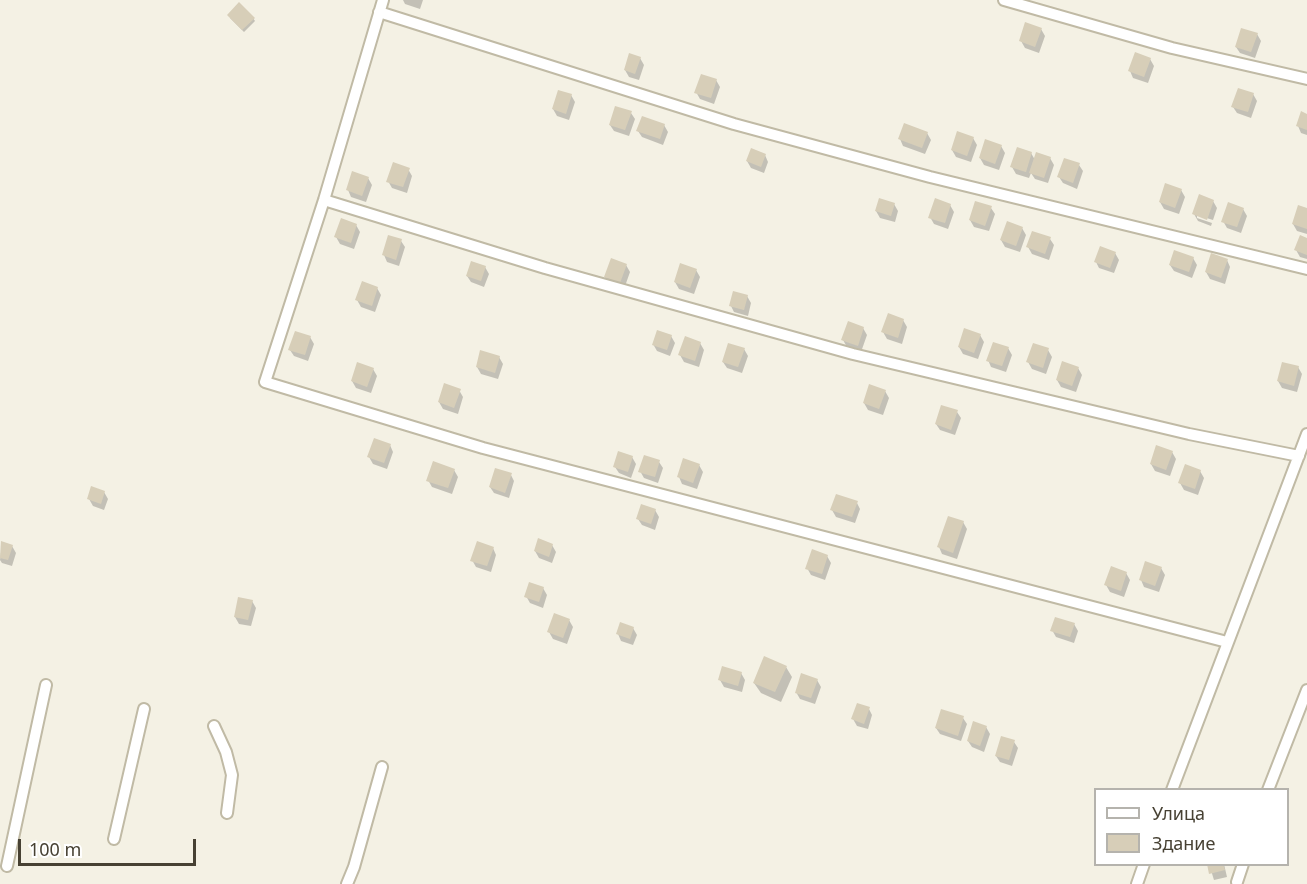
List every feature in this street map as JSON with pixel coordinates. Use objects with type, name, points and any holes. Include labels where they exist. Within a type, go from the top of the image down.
[{"type":"street","points":[[383,0],[324,200],[265,382],[483,448],[1227,642]]},
{"type":"street","points":[[1004,0],[1172,48],[1307,80]]},
{"type":"street","points":[[379,12],[734,124],[930,177],[1307,269]]},
{"type":"street","points":[[324,200],[545,268],[854,354],[1189,434],[1299,456]]},
{"type":"street","points":[[1172,788],[1307,434]]},
{"type":"street","points":[[7,866],[46,685]]},
{"type":"street","points":[[1268,788],[1307,690]]},
{"type":"street","points":[[114,839],[144,709]]},
{"type":"street","points":[[214,726],[226,752],[232,775],[227,813]]},
{"type":"street","points":[[346,884],[354,867],[382,767]]},
{"type":"street","points":[[1137,884],[1143,866]]},
{"type":"street","points":[[1237,882],[1242,866]]},
{"type":"building","points":[[239,2],[255,18],[242,30],[227,15]]},
{"type":"building","points":[[1025,22],[1042,28],[1035,47],[1019,41]]},
{"type":"building","points":[[1241,28],[1258,33],[1251,52],[1235,47]]},
{"type":"building","points":[[1135,52],[1151,58],[1144,77],[1128,71]]},
{"type":"building","points":[[629,53],[641,57],[635,74],[624,70]]},
{"type":"building","points":[[701,74],[717,79],[711,98],[694,93]]},
{"type":"building","points":[[1238,88],[1254,93],[1248,112],[1231,107]]},
{"type":"building","points":[[558,90],[572,94],[566,114],[552,109]]},
{"type":"building","points":[[615,106],[632,111],[625,130],[609,125]]},
{"type":"building","points":[[1301,111],[1307,114],[1307,130],[1296,126]]},
{"type":"building","points":[[642,116],[665,124],[660,139],[636,131]]},
{"type":"building","points":[[904,123],[928,132],[922,148],[898,139]]},
{"type":"building","points":[[957,131],[974,137],[967,156],[951,150]]},
{"type":"building","points":[[985,139],[1002,145],[995,164],[979,158]]},
{"type":"building","points":[[1017,147],[1032,152],[1026,172],[1010,167]]},
{"type":"building","points":[[751,148],[766,154],[761,167],[746,161]]},
{"type":"building","points":[[1036,152],[1051,157],[1044,178],[1029,173]]},
{"type":"building","points":[[1064,158],[1080,163],[1073,183],[1057,177]]},
{"type":"building","points":[[393,162],[410,168],[403,187],[386,182]]},
{"type":"building","points":[[352,171],[369,177],[362,196],[346,190]]},
{"type":"building","points":[[1165,183],[1182,189],[1175,208],[1159,202]]},
{"type":"building","points":[[1199,194],[1214,200],[1207,220],[1192,214]]},
{"type":"building","points":[[879,198],[895,203],[891,216],[875,211]]},
{"type":"building","points":[[935,198],[951,204],[945,223],[928,218]]},
{"type":"building","points":[[975,201],[992,206],[985,226],[969,220]]},
{"type":"building","points":[[1228,202],[1244,208],[1237,227],[1221,222]]},
{"type":"building","points":[[1298,205],[1307,208],[1307,229],[1292,224]]},
{"type":"building","points":[[341,218],[357,224],[351,243],[334,237]]},
{"type":"building","points":[[1007,221],[1023,227],[1016,246],[1000,240]]},
{"type":"building","points":[[1032,231],[1051,237],[1045,254],[1026,247]]},
{"type":"building","points":[[388,235],[402,239],[396,260],[382,255]]},
{"type":"building","points":[[1300,235],[1307,238],[1307,255],[1294,250]]},
{"type":"building","points":[[1100,246],[1116,252],[1110,268],[1094,262]]},
{"type":"building","points":[[1174,250],[1194,257],[1189,272],[1169,265]]},
{"type":"building","points":[[1211,253],[1228,259],[1221,278],[1205,272]]},
{"type":"building","points":[[611,258],[627,264],[620,283],[604,277]]},
{"type":"building","points":[[471,261],[486,266],[481,281],[466,276]]},
{"type":"building","points":[[680,263],[697,269],[690,288],[674,282]]},
{"type":"building","points":[[362,281],[378,287],[372,306],[355,300]]},
{"type":"building","points":[[733,291],[748,295],[744,310],[729,306]]},
{"type":"building","points":[[888,313],[904,319],[898,338],[881,332]]},
{"type":"building","points":[[848,321],[864,327],[858,346],[841,340]]},
{"type":"building","points":[[964,328],[981,334],[974,353],[958,347]]},
{"type":"building","points":[[657,330],[672,335],[667,350],[652,345]]},
{"type":"building","points":[[295,331],[311,336],[305,355],[288,350]]},
{"type":"building","points":[[685,336],[701,342],[695,361],[678,355]]},
{"type":"building","points":[[993,342],[1009,347],[1002,366],[986,361]]},
{"type":"building","points":[[728,343],[745,348],[738,367],[722,362]]},
{"type":"building","points":[[1033,343],[1049,348],[1043,368],[1026,362]]},
{"type":"building","points":[[480,350],[500,356],[495,373],[476,367]]},
{"type":"building","points":[[1062,361],[1079,367],[1072,386],[1056,380]]},
{"type":"building","points":[[357,362],[374,368],[367,387],[351,381]]},
{"type":"building","points":[[1282,362],[1299,366],[1294,386],[1277,381]]},
{"type":"building","points":[[444,383],[461,389],[454,408],[438,402]]},
{"type":"building","points":[[869,384],[886,390],[879,409],[863,403]]},
{"type":"building","points":[[941,405],[958,410],[951,430],[935,424]]},
{"type":"building","points":[[374,438],[391,444],[384,463],[367,457]]},
{"type":"building","points":[[1156,445],[1173,451],[1166,470],[1150,464]]},
{"type":"building","points":[[618,451],[633,456],[628,472],[613,467]]},
{"type":"building","points":[[644,455],[660,460],[655,477],[638,472]]},
{"type":"building","points":[[683,458],[700,464],[693,483],[677,477]]},
{"type":"building","points":[[433,461],[455,469],[448,488],[426,481]]},
{"type":"building","points":[[1185,464],[1201,470],[1195,489],[1178,483]]},
{"type":"building","points":[[495,468],[512,473],[505,493],[489,487]]},
{"type":"building","points":[[91,486],[105,491],[101,504],[87,499]]},
{"type":"building","points":[[836,494],[858,501],[852,517],[830,510]]},
{"type":"building","points":[[641,504],[656,509],[651,524],[636,519]]},
{"type":"building","points":[[948,516],[964,521],[953,553],[937,547]]},
{"type":"building","points":[[538,538],[553,544],[549,557],[534,551]]},
{"type":"building","points":[[1,541],[13,545],[8,560],[0,558]]},
{"type":"building","points":[[477,541],[494,547],[487,566],[470,561]]},
{"type":"building","points":[[812,549],[828,555],[822,574],[805,569]]},
{"type":"building","points":[[1145,561],[1162,567],[1155,586],[1139,580]]},
{"type":"building","points":[[1111,566],[1127,572],[1121,591],[1104,585]]},
{"type":"building","points":[[529,582],[544,587],[539,602],[524,597]]},
{"type":"building","points":[[238,597],[253,600],[248,620],[234,617]]},
{"type":"building","points":[[554,613],[570,619],[563,638],[547,632]]},
{"type":"building","points":[[1055,617],[1075,623],[1070,637],[1050,631]]},
{"type":"building","points":[[620,622],[634,627],[630,639],[616,634]]},
{"type":"building","points":[[764,656],[787,666],[775,692],[753,683]]},
{"type":"building","points":[[722,666],[742,672],[738,686],[718,680]]},
{"type":"building","points":[[801,673],[818,679],[811,698],[795,693]]},
{"type":"building","points":[[857,703],[870,707],[864,724],[851,719]]},
{"type":"building","points":[[941,709],[964,716],[958,736],[935,728]]},
{"type":"building","points":[[973,721],[987,726],[980,746],[967,741]]},
{"type":"building","points":[[1001,736],[1015,740],[1009,760],[995,756]]},
{"type":"building","points":[[1207,866],[1224,866],[1225,870],[1209,874]]}]
